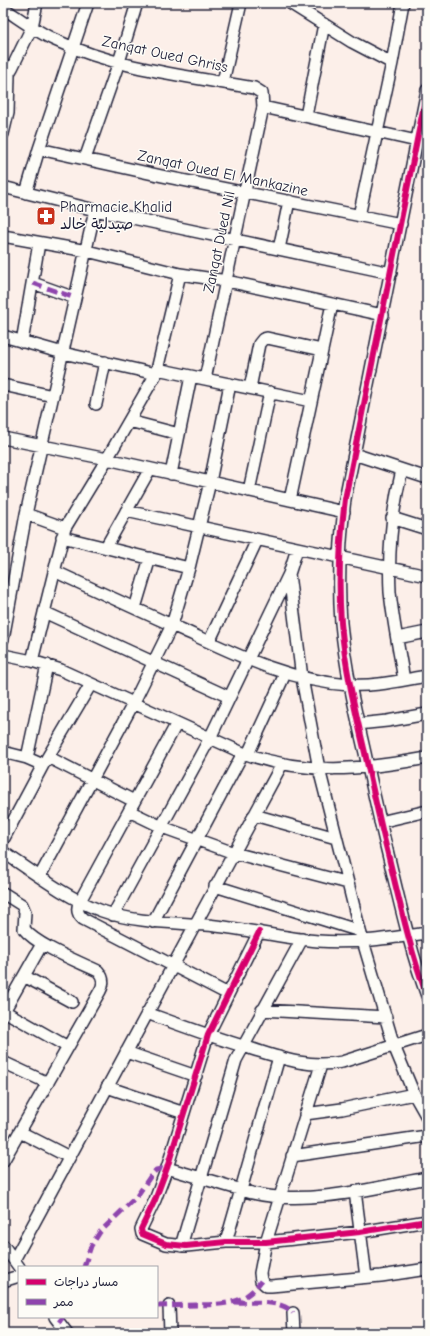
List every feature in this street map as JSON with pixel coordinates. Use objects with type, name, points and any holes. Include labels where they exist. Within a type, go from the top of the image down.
[{"type":"street","points":[[3,134],[8,112],[7,72],[32,27],[37,3]]},
{"type":"street","points":[[26,193],[39,149],[88,3]]},
{"type":"street","points":[[86,159],[119,62],[137,3]]},
{"type":"street","points":[[290,3],[352,42],[392,63]]},
{"type":"street","points":[[359,216],[392,63],[403,3]]},
{"type":"street","points":[[223,82],[240,6]]},
{"type":"street","name":"Zanqat Oued Ghriss","points":[[3,8],[55,40],[90,54],[150,70],[223,82],[259,90]]},
{"type":"street","points":[[306,116],[324,24]]},
{"type":"street","name":"Zanqat Dued Nil","points":[[205,379],[263,107],[263,97],[259,90]]},
{"type":"street","points":[[427,90],[354,454],[344,512],[340,558],[341,622],[344,652],[350,685],[380,822],[409,936],[427,994]]},
{"type":"street","points":[[263,107],[417,142]]},
{"type":"street","name":"Zanqat Oued El Mankazine","points":[[39,149],[401,224]]},
{"type":"street","points":[[3,187],[95,210],[391,273]]},
{"type":"street","points":[[279,249],[289,201]]},
{"type":"street","points":[[3,639],[26,514],[95,210]]},
{"type":"street","points":[[3,236],[86,251],[180,274],[227,281],[383,315]]},
{"type":"street","points":[[22,342],[39,243]]},
{"type":"street","points":[[32,660],[64,532],[129,421],[156,371],[180,274]]},
{"type":"street","points":[[33,283],[75,298]]},
{"type":"street","points":[[290,500],[332,304]]},
{"type":"street","points":[[3,336],[63,353],[105,362],[191,376],[311,401]]},
{"type":"street","points":[[250,388],[259,344],[263,339],[267,338],[322,350]]},
{"type":"street","points":[[96,404],[105,362]]},
{"type":"street","points":[[171,474],[191,376]]},
{"type":"street","points":[[40,876],[133,704],[172,625],[189,568],[210,482],[230,384]]},
{"type":"street","points":[[3,385],[53,396]]},
{"type":"street","points":[[249,491],[270,392]]},
{"type":"street","points":[[129,421],[179,434]]},
{"type":"street","points":[[3,438],[107,459],[344,512]]},
{"type":"street","points":[[354,454],[427,478]]},
{"type":"street","points":[[106,547],[150,469]]},
{"type":"street","points":[[402,470],[392,518],[390,568],[393,615],[404,680]]},
{"type":"street","points":[[126,511],[427,576]]},
{"type":"street","points":[[26,514],[64,532],[106,547],[189,568]]},
{"type":"street","points":[[392,518],[427,529]]},
{"type":"street","points":[[209,642],[257,540]]},
{"type":"street","points":[[113,915],[210,738],[289,574],[298,549]]},
{"type":"street","points":[[135,608],[150,558]]},
{"type":"street","points":[[54,571],[248,660],[285,674],[350,685],[368,685],[427,676]]},
{"type":"street","points":[[289,574],[302,678],[319,769],[336,838],[361,936],[394,1046],[414,1094],[427,1117]]},
{"type":"street","points":[[44,612],[229,697]]},
{"type":"street","points":[[397,638],[427,632]]},
{"type":"street","points":[[3,655],[32,660],[47,665],[245,754],[282,764],[319,769],[351,769],[427,758]]},
{"type":"street","points":[[27,758],[47,665]]},
{"type":"street","points":[[153,922],[197,839],[245,754],[285,674]]},
{"type":"street","points":[[3,840],[46,761],[91,684]]},
{"type":"street","points":[[358,724],[427,714]]},
{"type":"street","points":[[177,723],[77,906],[77,911],[79,916],[83,919],[228,994]]},
{"type":"street","points":[[3,752],[46,761],[92,779],[162,827],[234,853],[348,883]]},
{"type":"street","points":[[3,1244],[16,1263],[69,1158],[282,764]]},
{"type":"street","points":[[380,822],[427,811]]},
{"type":"street","points":[[254,815],[336,838]]},
{"type":"street","points":[[3,852],[80,901],[113,915],[133,920],[195,924],[332,942],[361,936],[409,936],[427,933]]},
{"type":"street","points":[[215,886],[361,936]]},
{"type":"street","points":[[3,893],[22,905],[25,912],[24,929],[28,935],[42,944],[98,971],[103,979],[102,987],[3,1161]]},
{"type":"street","points":[[259,932],[208,1035],[167,1168],[141,1232],[144,1236],[166,1244],[181,1246],[226,1242],[266,1242],[360,1232],[427,1221]]},
{"type":"street","points":[[181,1246],[234,1065],[242,1046],[302,939]]},
{"type":"street","points":[[42,944],[4,1012],[68,1047]]},
{"type":"street","points":[[24,976],[72,1002]]},
{"type":"street","points":[[262,1010],[386,1017]]},
{"type":"street","points":[[147,1013],[242,1046],[299,1063],[321,1065],[342,1062],[427,1035]]},
{"type":"street","points":[[126,1052],[196,1076]]},
{"type":"street","points":[[226,1242],[279,1057]]},
{"type":"street","points":[[3,1062],[48,1082]]},
{"type":"street","points":[[321,1065],[266,1242],[260,1277],[261,1281],[267,1286],[366,1277],[427,1269]]},
{"type":"street","points":[[107,1087],[184,1113]]},
{"type":"street","points":[[305,1114],[349,1108],[414,1094]]},
{"type":"street","points":[[20,1132],[69,1158]]},
{"type":"street","points":[[292,1156],[427,1136]]},
{"type":"street","points":[[167,1168],[266,1196],[279,1198],[299,1198],[355,1191],[427,1178]]},
{"type":"street","points":[[355,1191],[366,1277]]},
{"type":"street","points":[[3,1281],[18,1276]]},
{"type":"street","points":[[169,1306],[170,1333]]},
{"type":"street","points":[[293,1313],[294,1333]]},
{"type":"street","points":[[56,1318],[67,1333]]},
{"type":"marked path","points":[[33,283],[75,298]]},
{"type":"marked path","points":[[84,1266],[91,1246],[100,1232],[137,1196],[156,1170],[167,1168]]},
{"type":"marked path","points":[[158,1306],[233,1302],[248,1295],[261,1281]]},
{"type":"marked path","points":[[235,1302],[274,1304],[282,1306],[293,1313]]},
{"type":"marked path","points":[[59,1322],[62,1318]]},
{"type":"cycle path","points":[[427,90],[345,499],[340,576],[341,623],[354,705],[400,906],[415,961],[427,996]]},
{"type":"cycle path","points":[[259,932],[208,1035],[167,1168],[155,1200],[141,1229],[142,1234],[166,1244],[186,1246],[226,1242],[266,1242],[360,1232],[427,1221]]},
{"type":"place","name":"Pharmacie Khalid صيدلية خالد","points":[[46,216]]}]
